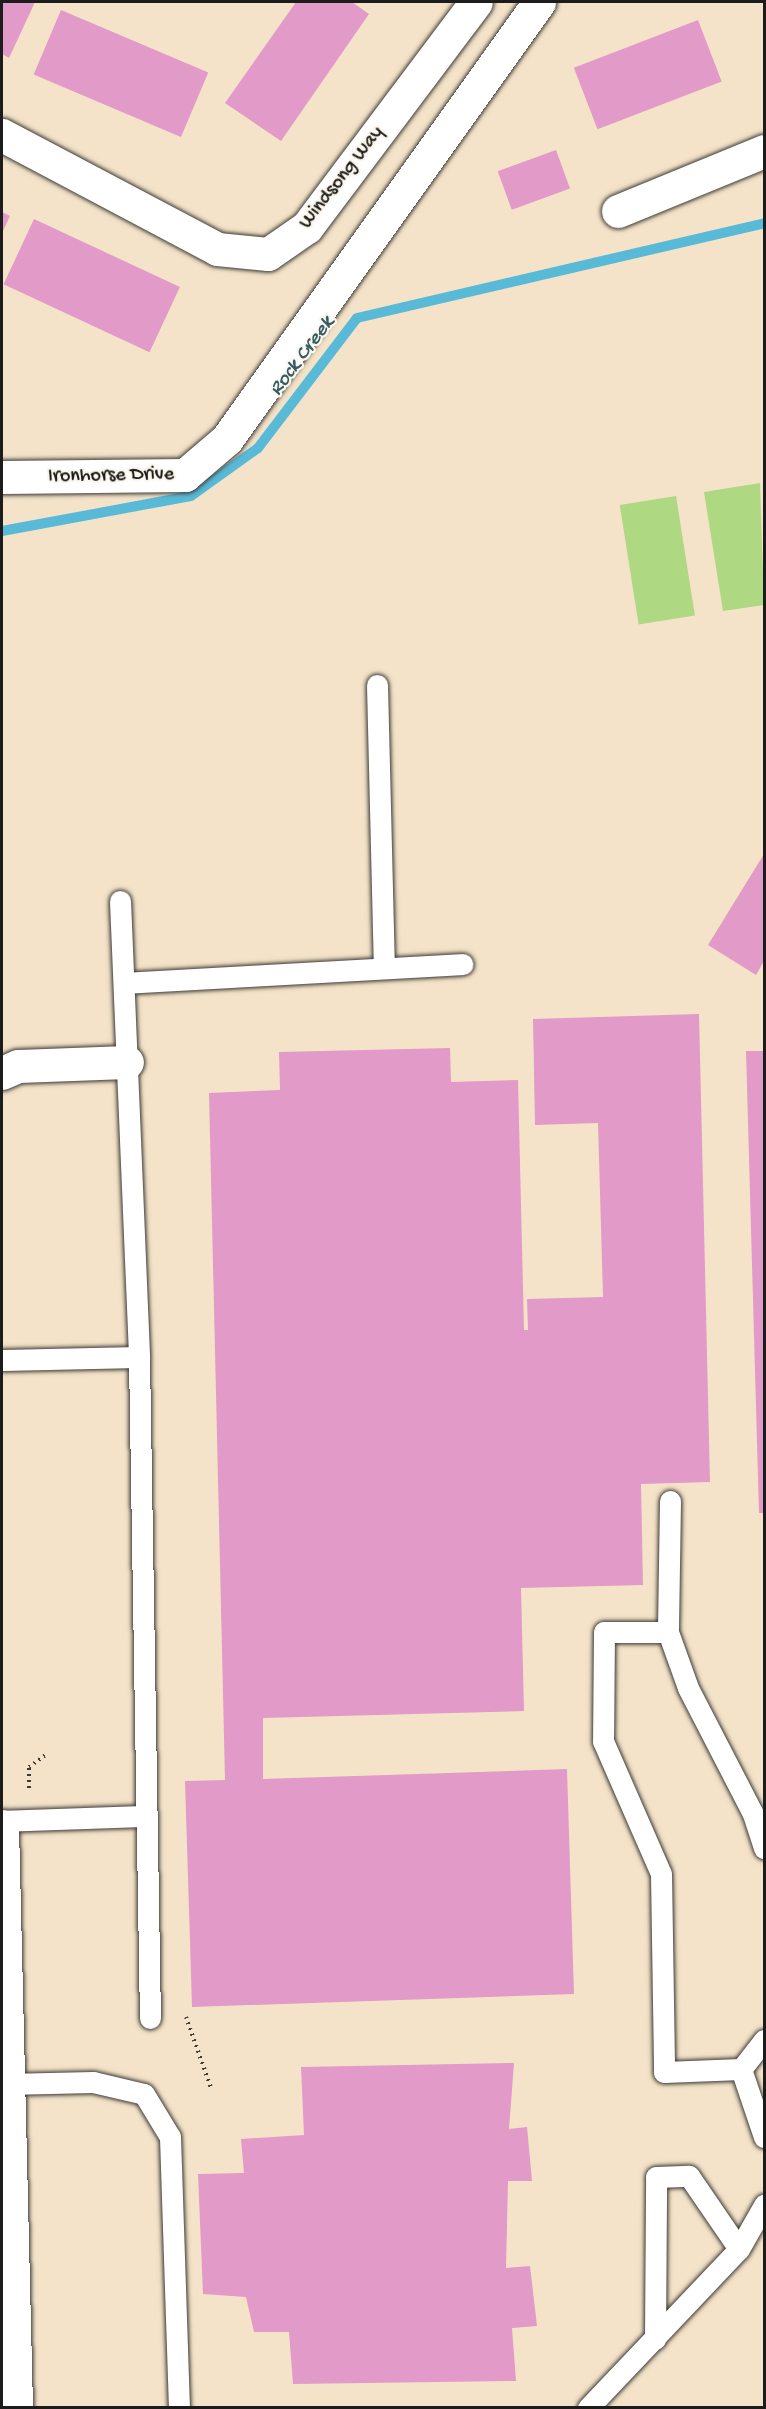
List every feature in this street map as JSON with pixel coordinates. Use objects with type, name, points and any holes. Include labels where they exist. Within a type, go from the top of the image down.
[{"type":"street","name":"Windsong Way","points":[[2,135],[218,249],[268,254],[307,227],[476,2]]},
{"type":"street","name":"Ironhorse Drive","points":[[2,477],[185,475],[227,439],[539,2]]},
{"type":"street","points":[[618,211],[765,152]]},
{"type":"street","points":[[2,1072],[18,1066],[127,1062]]},
{"type":"street","points":[[2,1826],[6,2084],[16,2408]]},
{"type":"lane","points":[[377,685],[384,968]]},
{"type":"lane","points":[[120,901],[139,1357],[150,2018]]},
{"type":"lane","points":[[124,983],[462,964]]},
{"type":"lane","points":[[2,1360],[139,1357]]},
{"type":"lane","points":[[670,1501],[668,1632],[688,1688],[753,1814],[765,1848]]},
{"type":"lane","points":[[668,1632],[604,1632],[603,1741],[661,1874],[664,2072],[741,2069],[765,2040]]},
{"type":"lane","points":[[2,1821],[147,1816]]},
{"type":"lane","points":[[741,2069],[765,2137]]},
{"type":"lane","points":[[6,2084],[93,2082],[144,2094],[170,2137],[179,2408]]},
{"type":"lane","points":[[656,2339],[656,2177],[689,2176],[739,2249]]},
{"type":"lane","points":[[588,2408],[739,2249],[765,2205]]},
{"type":"path","points":[[29,1788],[29,1767],[47,1754]]},
{"type":"path","points":[[186,2017],[211,2088]]},
{"type":"green space","points":[[760,483],[764,605],[723,611],[704,492]]},
{"type":"green space","points":[[676,496],[695,616],[639,624],[620,505]]},
{"type":"building","points":[[2,2],[35,2],[9,58],[2,54]]},
{"type":"building","points":[[296,2],[352,2],[369,14],[281,141],[225,103]]},
{"type":"building","points":[[61,10],[208,73],[181,137],[34,74]]},
{"type":"building","points":[[698,20],[722,82],[597,129],[574,68]]},
{"type":"building","points":[[556,150],[570,189],[512,210],[498,171]]},
{"type":"building","points":[[2,212],[10,216],[2,233]]},
{"type":"building","points":[[34,219],[180,287],[149,352],[4,284]]},
{"type":"building","points":[[764,854],[764,961],[756,975],[708,945]]},
{"type":"building","points":[[699,1014],[710,1482],[641,1484],[643,1585],[521,1588],[524,1711],[263,1718],[263,1779],[567,1769],[574,1994],[192,2007],[185,1781],[225,1780],[209,1093],[280,1090],[279,1052],[450,1048],[451,1082],[518,1080],[524,1330],[528,1330],[527,1299],[603,1297],[598,1123],[535,1125],[533,1019]]},
{"type":"building","points":[[746,1051],[764,1051],[764,1513],[759,1513]]},
{"type":"building","points":[[514,2063],[509,2129],[527,2127],[532,2181],[508,2181],[506,2268],[530,2266],[537,2326],[512,2328],[516,2381],[293,2384],[289,2332],[254,2332],[246,2297],[203,2294],[198,2174],[244,2173],[241,2139],[304,2135],[301,2067]]},
{"type":"waterway","name":"Rock Creek","points":[[2,531],[191,496],[258,448],[357,318],[764,223]]}]
